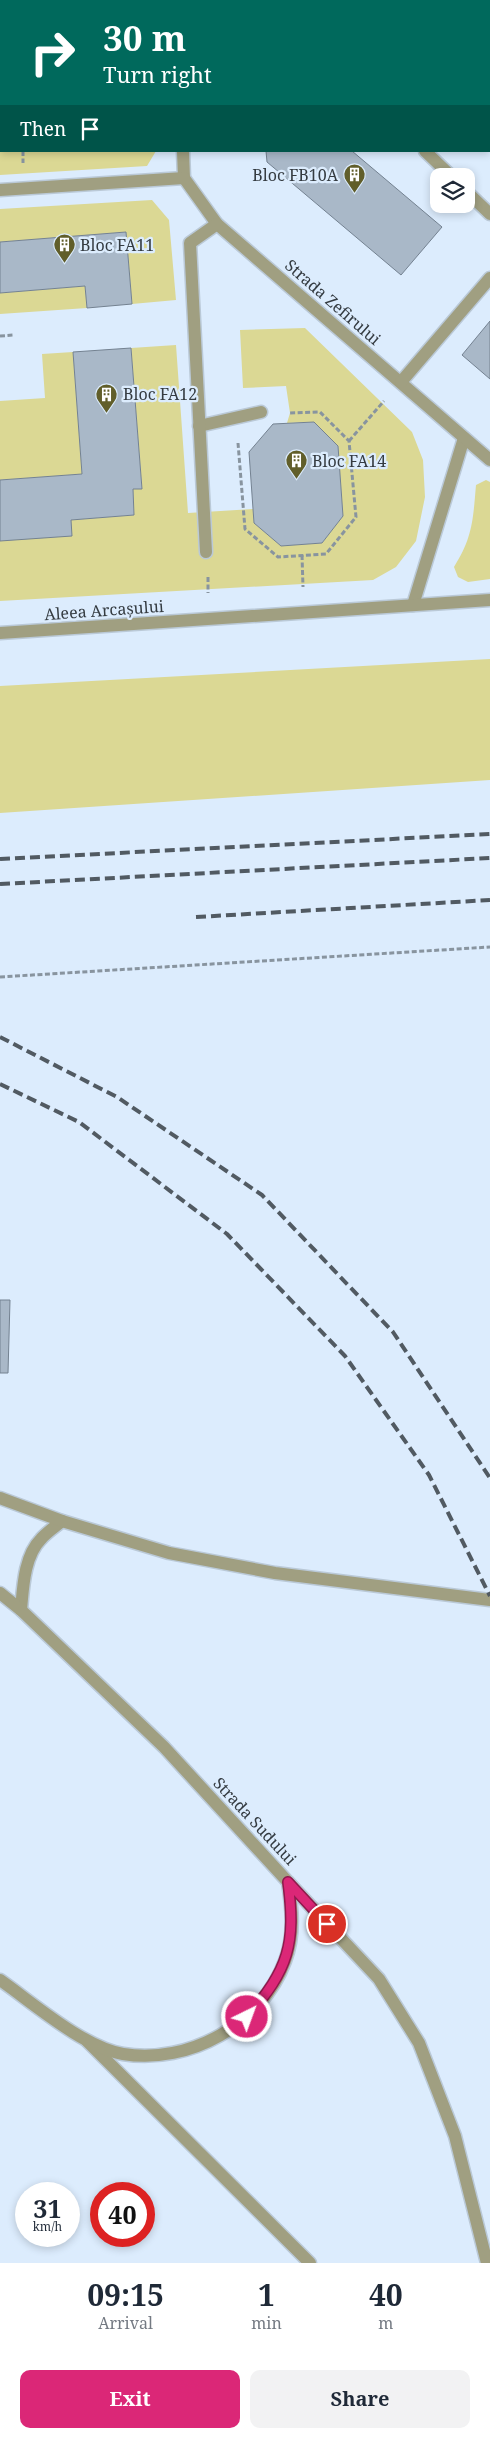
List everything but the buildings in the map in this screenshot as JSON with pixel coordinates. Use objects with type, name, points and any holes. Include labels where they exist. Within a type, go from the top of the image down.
[{"type":"street","points":[[0,190],[184,178],[183,152]]},
{"type":"street","points":[[426,152],[443,168]]},
{"type":"street","name":"Strada Zefirului","points":[[184,178],[217,224],[490,460]]},
{"type":"street","points":[[475,200],[490,214]]},
{"type":"street","points":[[206,552],[190,243],[217,224]]},
{"type":"street","points":[[401,382],[490,278]]},
{"type":"street","points":[[199,426],[261,412]]},
{"type":"street","points":[[412,606],[464,438]]},
{"type":"street","points":[[210,619],[490,600]]},
{"type":"street","name":"Aleea Arcașului","points":[[0,633],[210,619]]},
{"type":"street","points":[[0,1498],[62,1521],[169,1553],[274,1573],[490,1600]]},
{"type":"street","points":[[22,1610],[24,1583],[31,1557],[39,1540],[62,1521]]},
{"type":"street","name":"Strada Sudului","points":[[0,1593],[22,1610],[164,1748],[288,1882],[292,1910],[291,1938],[286,1960],[270,1991],[247,2017],[213,2040],[176,2053],[151,2055],[122,2054],[85,2040],[0,1980]]},
{"type":"street","points":[[288,1882],[379,1979],[419,2043],[455,2136],[487,2263]]},
{"type":"street","points":[[85,2040],[310,2263]]},
{"type":"path","points":[[0,336],[14,335]]},
{"type":"path","points":[[349,441],[401,382]]},
{"type":"path","points":[[243,437],[238,443],[245,529],[278,557],[326,554],[356,517],[349,441],[320,412],[290,413]]},
{"type":"path","points":[[206,552],[210,619]]},
{"type":"path","points":[[302,555],[304,612]]},
{"type":"path","points":[[0,977],[490,947]]},
{"type":"shaded area","points":[[0,152],[155,152],[147,166],[0,175]]},
{"type":"shaded area","points":[[152,200],[169,220],[176,300],[132,304],[126,232],[0,242],[0,209]]},
{"type":"shaded area","points":[[85,286],[87,308],[0,314],[0,293]]},
{"type":"shaded area","points":[[305,328],[412,432],[423,460],[425,497],[416,541],[396,567],[373,580],[0,601],[0,541],[71,520],[134,515],[133,489],[142,488],[131,348],[176,345],[188,513],[253,509],[254,523],[281,546],[322,543],[343,516],[338,446],[314,422],[287,423],[290,413],[286,386],[243,388],[240,330]]},
{"type":"shaded area","points":[[73,352],[82,474],[0,480],[0,401],[45,398],[42,354]]},
{"type":"shaded area","points":[[486,480],[490,482],[490,579],[468,582],[458,577],[454,567],[469,537],[476,485]]},
{"type":"shaded area","points":[[490,659],[490,780],[0,813],[0,686]]},
{"type":"railway","points":[[0,859],[490,834]]},
{"type":"railway","points":[[0,884],[490,858]]},
{"type":"railway","points":[[196,917],[490,900]]},
{"type":"railway","points":[[0,1037],[117,1097],[262,1195],[393,1332],[490,1478]]},
{"type":"railway","points":[[0,1084],[79,1122],[227,1234],[345,1356],[429,1475],[490,1596]]},
{"type":"place","name":"Bloc FB10A","points":[[354,194]]},
{"type":"place","name":"Bloc FA11","points":[[64,264]]},
{"type":"place","name":"Bloc FA12","points":[[107,413]]},
{"type":"place","name":"Bloc FA14","points":[[296,480]]},
{"type":"route","points":[[247,2017],[270,1991],[286,1960],[291,1938],[292,1910],[288,1882],[327,1924]]}]
